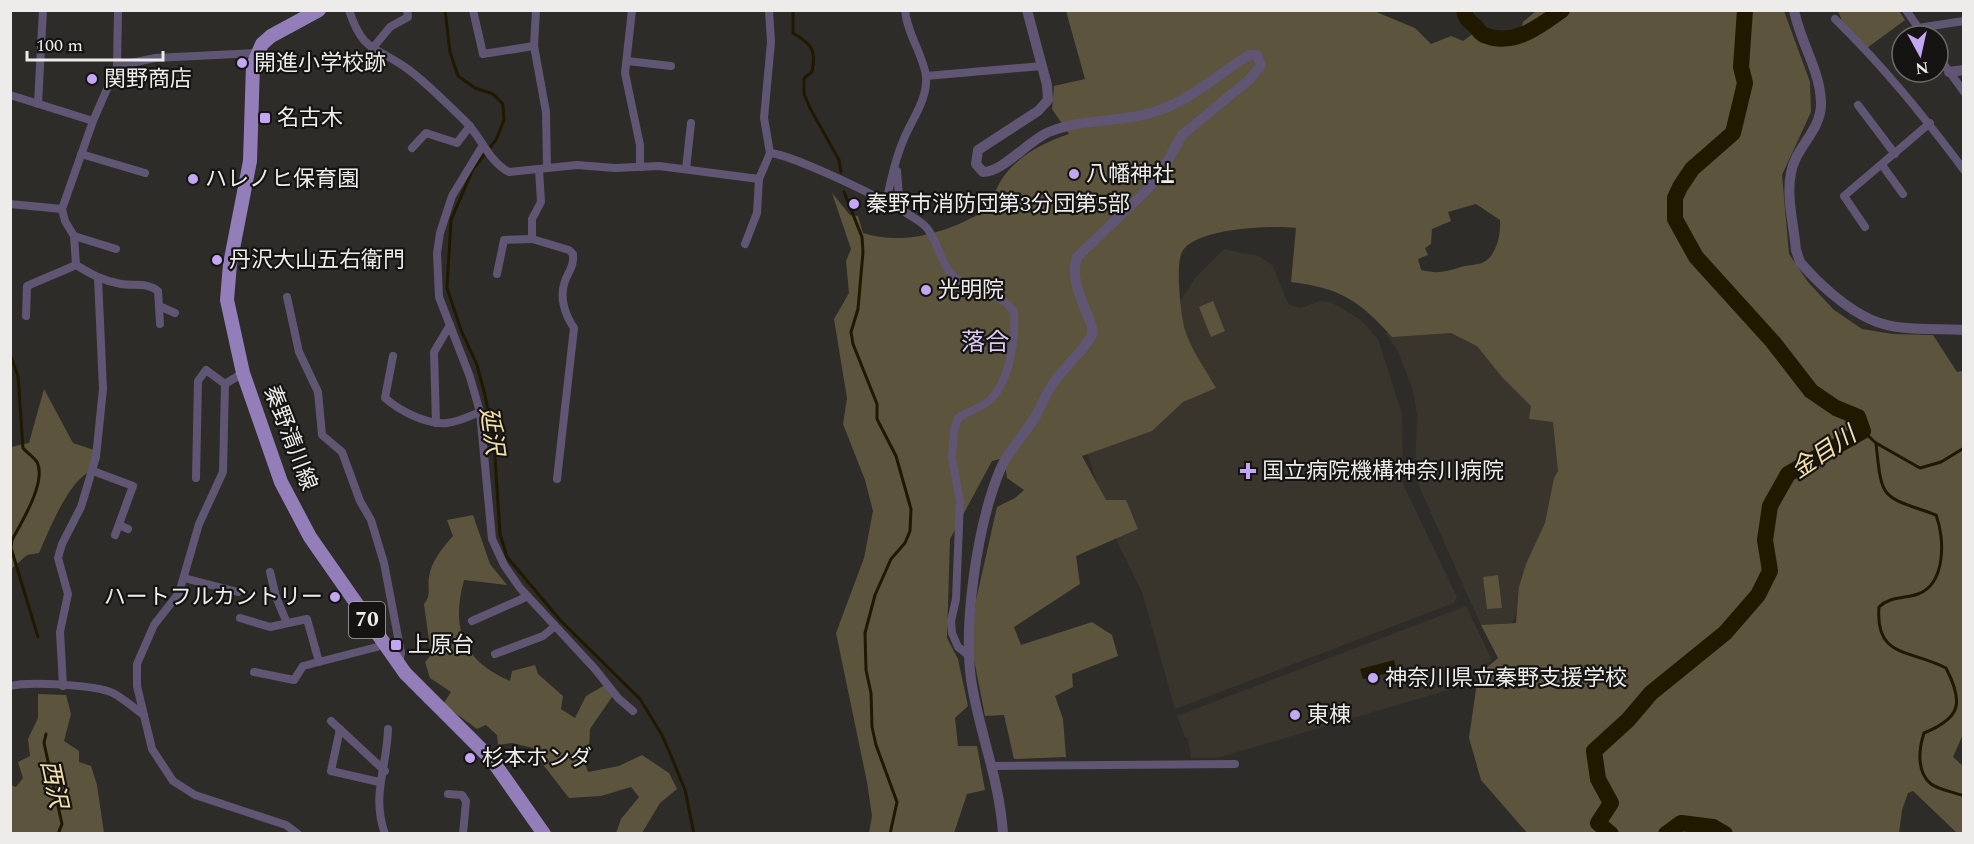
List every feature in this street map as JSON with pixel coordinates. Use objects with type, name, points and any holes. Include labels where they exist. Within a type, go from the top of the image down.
[{"type":"main road","points":[[257,53],[271,36],[318,10]]},
{"type":"main road","name":"秦野清川線","points":[[257,53],[251,85],[250,161],[230,264],[227,300],[243,373],[269,450],[300,518],[383,642],[429,699],[492,760],[544,834]]},
{"type":"street","points":[[38,104],[43,10]]},
{"type":"street","points":[[76,265],[74,236],[65,221],[62,209],[93,121],[117,66],[118,10]]},
{"type":"street","points":[[349,10],[361,40],[408,70],[470,126],[494,160],[508,172],[640,167],[687,169],[759,179]]},
{"type":"street","points":[[372,49],[390,27],[408,17],[407,10]]},
{"type":"street","points":[[473,10],[484,57],[534,46]]},
{"type":"street","points":[[532,239],[532,219],[541,202],[546,112],[534,46],[536,10]]},
{"type":"street","points":[[632,10],[627,61],[629,101],[640,145],[640,167]]},
{"type":"street","points":[[745,244],[757,213],[759,179],[770,153],[764,118],[771,42],[769,10]]},
{"type":"street","points":[[886,203],[903,141],[921,104],[926,76],[910,34],[905,10]]},
{"type":"street","points":[[1003,834],[1001,807],[973,690],[968,654],[968,623],[977,564],[986,516],[999,472],[1010,451],[1035,417],[1052,384],[1092,335],[1092,327],[1076,281],[1074,266],[1077,258],[1148,189],[1162,171],[1182,135],[1250,79],[1261,65],[1257,55],[1249,55],[1200,91],[1175,104],[1145,114],[1069,126],[1049,132],[998,168],[983,172],[976,164],[978,150],[1038,111],[1047,100],[1042,66],[1027,10]]},
{"type":"street","points":[[1794,10],[1798,34],[1818,80],[1821,104],[1811,137],[1797,154],[1791,172],[1796,250],[1800,262],[1856,312],[1873,321],[1892,325],[1964,330]]},
{"type":"street","points":[[1906,10],[1915,24]]},
{"type":"street","points":[[1835,19],[1884,68],[1930,123],[1964,170]]},
{"type":"street","points":[[1944,24],[1964,21]]},
{"type":"street","points":[[117,66],[155,58],[257,53]]},
{"type":"street","points":[[627,61],[671,66]]},
{"type":"street","points":[[926,76],[1042,66]]},
{"type":"street","points":[[1950,73],[1964,92]]},
{"type":"street","points":[[10,95],[93,121]]},
{"type":"street","points":[[1858,105],[1895,154]]},
{"type":"street","points":[[687,169],[691,123]]},
{"type":"street","points":[[1865,227],[1844,196],[1930,123]]},
{"type":"street","points":[[412,148],[426,133],[457,143],[470,126]]},
{"type":"street","points":[[483,144],[452,196],[440,233],[437,253],[439,297],[480,412],[492,539],[504,565],[525,594],[595,669],[618,698],[633,711]]},
{"type":"street","points":[[770,153],[795,158],[900,209],[927,227],[955,278],[1004,301],[1014,312],[1012,347],[1001,383],[990,400],[958,418],[954,430],[952,458],[960,501],[956,599],[951,621],[952,633],[958,647],[968,654]]},
{"type":"street","points":[[81,154],[146,173]]},
{"type":"street","points":[[1882,165],[1904,194]]},
{"type":"street","points":[[897,168],[900,209]]},
{"type":"street","points":[[10,204],[62,209]]},
{"type":"street","points":[[74,236],[116,249]]},
{"type":"street","points":[[497,274],[496,259],[504,240],[532,239],[573,254],[573,270],[565,280],[564,307],[574,328],[557,479]]},
{"type":"street","points":[[76,265],[98,278],[122,284],[151,285],[158,291],[160,324]]},
{"type":"street","points":[[26,316],[27,286],[76,265]]},
{"type":"street","points":[[63,686],[60,632],[68,594],[58,558],[93,471],[103,403],[98,278]]},
{"type":"street","points":[[287,297],[298,352],[318,392],[322,435],[342,452],[360,501],[371,520],[384,563],[401,652],[399,664]]},
{"type":"street","points":[[26,305],[36,308]]},
{"type":"street","points":[[159,306],[175,313]]},
{"type":"street","points":[[436,423],[434,352],[450,325]]},
{"type":"street","points":[[393,356],[385,399],[403,410],[436,423],[449,423],[480,412]]},
{"type":"street","points":[[196,478],[198,381],[206,370],[225,384]]},
{"type":"street","points":[[225,384],[243,373]]},
{"type":"street","points":[[225,384],[223,472],[199,524],[184,578],[172,603],[154,625],[137,664],[137,686],[152,749],[173,781],[195,795],[286,825],[298,834]]},
{"type":"street","points":[[93,471],[133,486],[115,535]]},
{"type":"street","points":[[119,525],[128,529]]},
{"type":"street","points":[[270,572],[276,597],[287,622]]},
{"type":"street","points":[[184,578],[238,592]]},
{"type":"street","points":[[472,621],[493,608],[524,598],[525,594]]},
{"type":"street","points":[[240,618],[270,627],[307,619],[319,662]]},
{"type":"street","points":[[495,654],[517,642],[543,636],[554,627]]},
{"type":"street","points":[[254,672],[294,680],[303,666],[377,647],[383,642]]},
{"type":"street","points":[[10,686],[27,684],[96,688],[114,694],[144,715]]},
{"type":"street","points":[[331,721],[385,771]]},
{"type":"street","points":[[340,729],[330,771],[379,782]]},
{"type":"street","points":[[386,834],[378,797],[379,782],[385,771],[388,729]]},
{"type":"street","points":[[991,766],[1235,764]]},
{"type":"street","points":[[448,794],[462,795],[466,801],[463,834]]},
{"type":"shaded area","points":[[1066,11],[1374,11],[1415,28],[1431,44],[1451,36],[1463,41],[1482,27],[1495,32],[1521,30],[1523,22],[1536,11],[1784,11],[1810,82],[1811,112],[1782,175],[1789,254],[1808,282],[1834,310],[1862,329],[1893,334],[1933,335],[1957,372],[1963,371],[1964,732],[1953,757],[1963,766],[1963,833],[1957,833],[1913,791],[1908,793],[1902,810],[1899,833],[1527,833],[1481,780],[1469,738],[1478,675],[1498,658],[1481,625],[1516,623],[1519,587],[1526,564],[1545,523],[1554,478],[1558,471],[1553,422],[1529,419],[1531,406],[1502,377],[1477,346],[1451,333],[1392,337],[1369,314],[1348,298],[1323,288],[1291,282],[1296,228],[1269,227],[1217,233],[1190,244],[1182,252],[1179,279],[1180,303],[1185,330],[1216,388],[1183,402],[1152,431],[1082,456],[1106,500],[1126,500],[1138,529],[1076,556],[1080,584],[1014,627],[1021,645],[1092,622],[1112,635],[1118,656],[1072,674],[1073,687],[1055,696],[1063,719],[1066,757],[1014,759],[1004,715],[985,716],[971,644],[976,600],[997,507],[1015,498],[1024,490],[1007,478],[1004,458],[992,461],[950,539],[947,638],[958,659],[968,706],[955,718],[958,746],[977,746],[985,790],[967,794],[954,833],[869,833],[872,816],[867,782],[836,633],[864,558],[873,511],[865,480],[843,424],[847,398],[834,319],[849,293],[846,261],[851,249],[832,193],[850,215],[858,216],[863,233],[879,237],[913,237],[962,223],[991,207],[1001,180],[1019,160],[1043,145],[1069,134],[1052,109],[1054,86],[1085,79]],"holes":[[[1476,204],[1500,220],[1499,237],[1495,249],[1484,262],[1441,272],[1421,270],[1418,259],[1428,255],[1425,248],[1431,244],[1432,229],[1451,221],[1448,212]]]},
{"type":"shaded area","points":[[1838,11],[1899,11],[1905,20],[1900,24],[1890,24],[1890,31],[1867,48],[1843,23]]},
{"type":"shaded area","name":"国立病院機構神奈川病院","points":[[1224,249],[1259,256],[1272,265],[1289,305],[1301,308],[1320,301],[1331,302],[1361,320],[1378,339],[1402,414],[1403,484],[1457,597],[1454,603],[1175,709],[1142,592],[1113,533],[1086,449],[1195,278]]},
{"type":"shaded area","points":[[1213,301],[1225,331],[1211,337],[1199,307]]},
{"type":"shaded area","points":[[1457,326],[1569,421],[1562,511],[1512,623],[1481,625],[1415,477],[1417,414],[1413,391],[1398,351],[1385,333]]},
{"type":"shaded area","points":[[44,389],[73,443],[94,450],[89,472],[81,478],[67,496],[39,553],[27,555],[11,569],[11,447],[29,443]]},
{"type":"shaded area","points":[[473,515],[490,564],[507,585],[464,580],[459,613],[464,641],[481,663],[510,681],[512,671],[535,665],[538,674],[563,696],[561,709],[575,718],[586,696],[605,685],[614,694],[590,729],[589,750],[583,757],[588,772],[619,766],[642,755],[669,773],[677,789],[660,803],[642,833],[616,833],[621,819],[639,797],[631,787],[601,796],[569,798],[541,762],[533,762],[533,748],[512,743],[498,745],[497,735],[486,725],[477,729],[443,704],[451,692],[430,678],[425,662],[431,655],[424,604],[429,594],[429,577],[432,566],[453,536],[447,520]]},
{"type":"shaded area","points":[[1498,575],[1502,608],[1487,609],[1483,577]]},
{"type":"shaded area","name":"神奈川県立秦野支援学校","points":[[1466,606],[1492,660],[1474,672],[1465,685],[1217,758],[1191,758],[1188,738],[1185,737],[1177,716]]},
{"type":"shaded area","points":[[1394,660],[1397,671],[1363,679],[1360,669]]},
{"type":"shaded area","points":[[38,694],[66,695],[71,714],[64,741],[79,751],[79,762],[91,766],[97,785],[104,833],[11,833],[11,785],[16,787],[23,778],[18,762],[30,756],[28,739],[38,718]]},
{"type":"waterway","name":"延沢","points":[[445,10],[450,52],[458,76],[475,88],[493,94],[503,104],[504,120],[496,140],[473,169],[451,220],[447,288],[461,330],[477,365],[485,395],[494,442],[500,534],[507,557],[561,621],[640,699],[662,735],[685,790],[694,834]]},
{"type":"waterway","points":[[793,10],[793,33],[808,44],[814,58],[812,72],[804,78],[804,94],[839,160],[841,172]]},
{"type":"waterway","name":"金目川","points":[[1464,10],[1468,19],[1482,34],[1505,39],[1535,29],[1562,10]]},
{"type":"waterway","name":"金目川","points":[[1611,834],[1598,823],[1611,803],[1598,779],[1594,751],[1628,720],[1651,693],[1725,633],[1758,595],[1770,571],[1765,540],[1770,506],[1788,474],[1863,431],[1858,417],[1836,408],[1811,391],[1773,342],[1696,257],[1675,219],[1675,198],[1692,169],[1733,133],[1745,83],[1741,67],[1745,10]]},
{"type":"waterway","points":[[844,192],[862,237],[863,252],[858,309],[851,332],[853,344],[877,404],[877,419],[896,456],[911,509],[910,531],[905,543],[891,559],[875,595],[865,633],[872,727],[876,745],[897,802],[890,834]]},
{"type":"waterway","name":"西沢","points":[[10,354],[18,376],[23,448],[36,460],[39,470],[36,491],[12,540],[11,548],[38,637]]},
{"type":"waterway","points":[[1863,431],[1876,443],[1880,476],[1888,494],[1904,504],[1936,515],[1939,525],[1941,559],[1934,581],[1918,594],[1883,603],[1879,607],[1879,623],[1889,644],[1897,650],[1946,668],[1952,680],[1957,700],[1956,708],[1946,721],[1924,733],[1920,760],[1923,773],[1931,784],[1964,796]]},
{"type":"waterway","points":[[1876,443],[1920,468],[1941,462],[1964,448]]},
{"type":"waterway","name":"西沢","points":[[46,734],[44,743],[62,824],[58,834]]},
{"type":"waterway","name":"金目川","points":[[1666,834],[1681,823],[1713,827],[1725,834]]},
{"type":"place","name":"開進小学校跡","points":[[242,63]]},
{"type":"place","name":"関野商店","points":[[92,79]]},
{"type":"place","name":"名古木","points":[[265,118]]},
{"type":"place","name":"八幡神社","points":[[1074,174]]},
{"type":"place","name":"ハレノヒ保育園","points":[[193,179]]},
{"type":"place","name":"秦野市消防団第3分団第5部","points":[[854,204]]},
{"type":"place","name":"丹沢大山五右衛門","points":[[217,260]]},
{"type":"place","name":"光明院","points":[[926,290]]},
{"type":"place","name":"国立病院機構神奈川病院","points":[[1248,471]]},
{"type":"place","name":"ハートフルカントリー","points":[[335,597]]},
{"type":"place","name":"上原台","points":[[396,645]]},
{"type":"place","name":"神奈川県立秦野支援学校","points":[[1373,678]]},
{"type":"place","name":"東棟","points":[[1295,715]]},
{"type":"place","name":"杉本ホンダ","points":[[470,758]]},
{"type":"district","name":"落合","points":[[985,343]]}]
